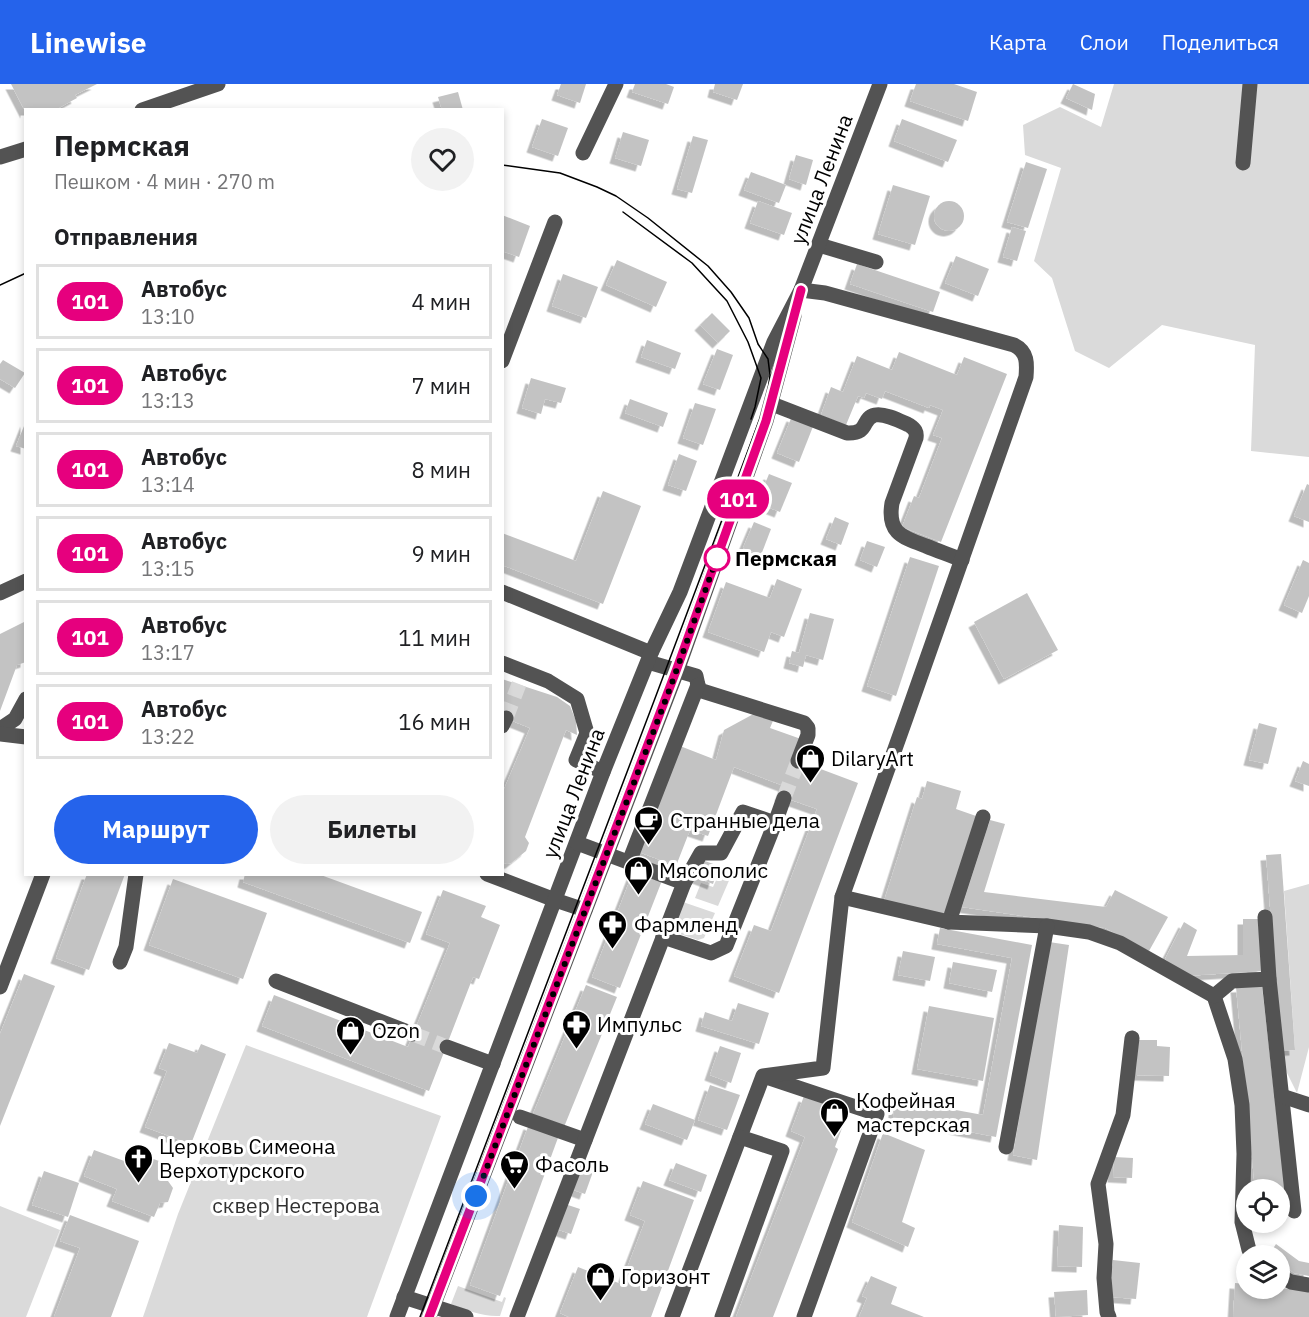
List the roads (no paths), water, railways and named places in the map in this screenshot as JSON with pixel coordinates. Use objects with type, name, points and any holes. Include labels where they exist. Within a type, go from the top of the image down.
[{"type":"street","points":[[148,108],[218,84]]},
{"type":"street","points":[[583,153],[616,84]]},
{"type":"street","name":"улица Ленина","points":[[397,1317],[603,772],[680,592],[774,342],[801,290],[880,84]]},
{"type":"street","points":[[1243,163],[1250,84]]},
{"type":"street","points":[[0,157],[24,149]]},
{"type":"street","points":[[504,356],[555,222]]},
{"type":"street","points":[[819,245],[876,262]]},
{"type":"street","points":[[763,1076],[823,1068],[842,897],[1026,377],[1027,362],[1023,350],[1014,345],[825,293],[801,290]]},
{"type":"street","name":"улица Ленина","points":[[431,1311],[676,671],[772,404],[801,290]]},
{"type":"street","points":[[772,404],[848,433],[861,430],[870,417],[879,414],[913,428],[916,438],[892,503],[892,523],[904,538],[962,560]]},
{"type":"street","points":[[0,593],[24,582]]},
{"type":"street","points":[[504,593],[676,671],[696,676],[699,690],[804,723],[808,728],[808,735],[798,761]]},
{"type":"street","points":[[504,665],[521,678],[548,681],[578,699],[586,733],[576,760],[603,772]]},
{"type":"street","points":[[629,862],[698,685]]},
{"type":"street","points":[[0,729],[15,719],[24,703]]},
{"type":"street","points":[[0,734],[24,737]]},
{"type":"street","points":[[663,937],[711,953],[726,946],[784,798]]},
{"type":"street","points":[[517,1317],[684,883],[701,853],[721,853],[743,812],[775,823]]},
{"type":"street","points":[[949,922],[983,817]]},
{"type":"street","points":[[576,843],[684,883]]},
{"type":"street","points":[[0,987],[42,876]]},
{"type":"street","points":[[120,962],[126,947],[136,876]]},
{"type":"street","points":[[493,876],[585,910]]},
{"type":"street","points":[[842,897],[949,922],[1047,926],[1089,932],[1120,943],[1214,996],[1235,1059],[1242,1105],[1244,1154],[1242,1222],[1248,1245]]},
{"type":"street","points":[[1265,917],[1269,979],[1294,1211]]},
{"type":"street","points":[[1006,1148],[1047,926]]},
{"type":"street","points":[[1214,996],[1232,981],[1269,979]]},
{"type":"street","points":[[276,981],[413,1034]]},
{"type":"street","points":[[1109,1317],[1104,1278],[1106,1244],[1098,1184],[1123,1115],[1132,1038]]},
{"type":"street","points":[[447,1047],[493,1064]]},
{"type":"street","points":[[672,1317],[763,1076]]},
{"type":"street","points":[[763,1076],[877,1114],[804,1317]]},
{"type":"street","points":[[1282,1096],[1309,1105]]},
{"type":"street","points":[[520,1117],[585,1140]]},
{"type":"street","points":[[722,1317],[782,1150],[740,1137]]},
{"type":"street","points":[[1290,1281],[1309,1285]]},
{"type":"street","points":[[404,1297],[431,1311],[466,1317]]},
{"type":"tunnel","points":[[506,718],[519,684]]},
{"type":"tunnel","points":[[784,798],[798,761]]},
{"type":"tunnel","points":[[413,1034],[447,1047]]},
{"type":"tram line","points":[[420,1317],[767,400],[770,375],[768,359],[758,344],[749,318],[731,292],[708,266],[648,218],[616,196],[560,173],[504,165]]},
{"type":"tram line","points":[[623,212],[692,263],[727,301],[748,342],[761,378],[751,419]]},
{"type":"tram line","points":[[0,285],[24,274]]},
{"type":"place","name":"Пермская","points":[[717,558]]},
{"type":"place","name":"DilaryArt","points":[[810,784]]},
{"type":"place","name":"Странные дела","points":[[649,846]]},
{"type":"place","name":"Мясополис","points":[[638,896]]},
{"type":"place","name":"Фармленд","points":[[613,950]]},
{"type":"place","name":"Импульс","points":[[576,1050]]},
{"type":"place","name":"Ozon","points":[[351,1056]]},
{"type":"place","name":"Кофейная мастерская","points":[[835,1138]]},
{"type":"place","name":"Церковь Симеона Верхотурского","points":[[138,1184]]},
{"type":"place","name":"Фасоль","points":[[514,1190]]},
{"type":"place","name":"Горизонт","points":[[600,1302]]},
{"type":"park label","name":"сквер Нестерова","points":[[296,1205]]}]
